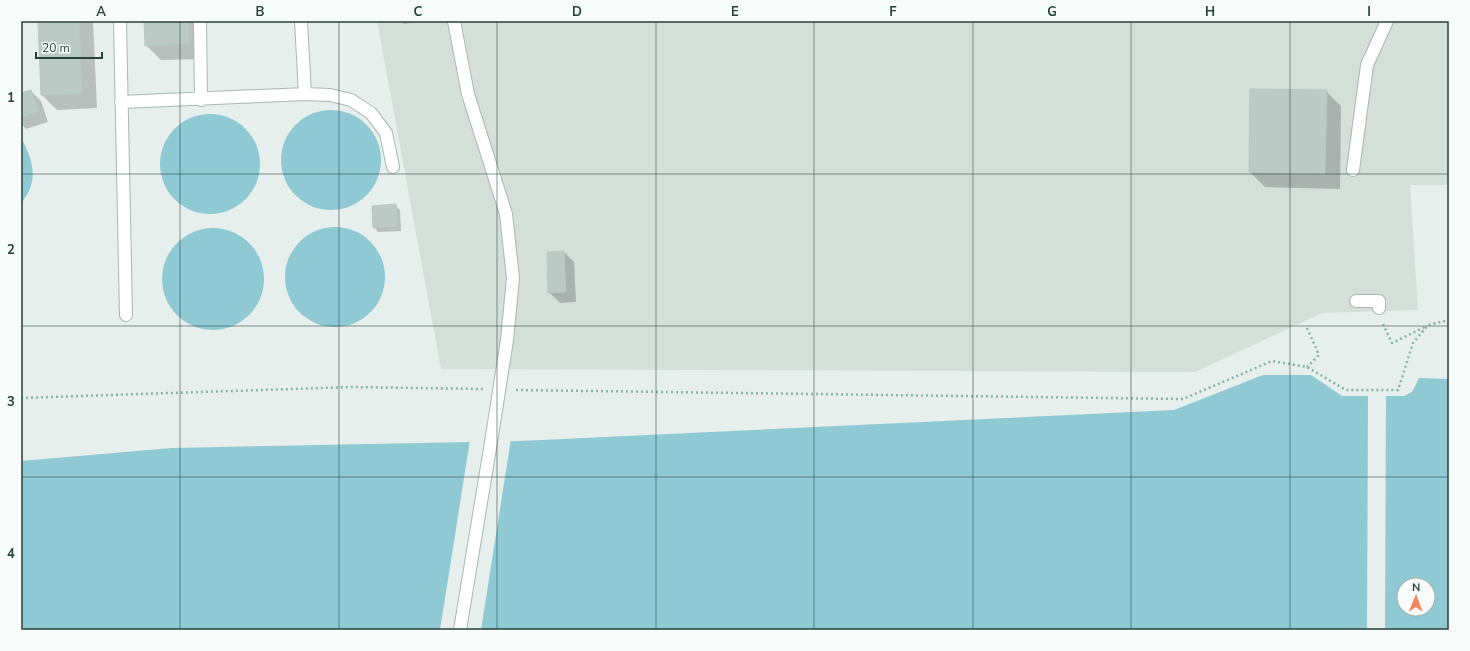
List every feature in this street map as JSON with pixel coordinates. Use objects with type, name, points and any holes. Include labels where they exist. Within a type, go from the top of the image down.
[{"type":"lane","points":[[120,21],[126,315]]},
{"type":"lane","points":[[200,21],[201,100]]},
{"type":"lane","points":[[301,21],[305,94]]},
{"type":"lane","points":[[454,21],[468,94],[506,214],[513,278],[506,340],[491,442],[460,630]]},
{"type":"lane","points":[[1354,170],[1367,65],[1387,21]]},
{"type":"lane","points":[[121,102],[201,100],[305,94],[330,95],[351,100],[371,113],[386,133],[393,167]]},
{"type":"lane","points":[[1356,301],[1379,301],[1379,308]]},
{"type":"path","points":[[1383,327],[1392,343],[1428,325],[1449,320]]},
{"type":"path","points":[[512,390],[912,393],[1183,399],[1272,361],[1307,367],[1346,390],[1398,390],[1413,343],[1428,325]]},
{"type":"path","points":[[1307,328],[1319,355],[1307,367]]},
{"type":"path","points":[[21,398],[352,387],[488,389]]},
{"type":"shaded area","points":[[377,21],[1449,21],[1449,185],[1410,185],[1418,310],[1322,313],[1195,372],[441,369]]},
{"type":"water","points":[[321,110],[341,110],[350,113],[367,124],[378,141],[381,150],[381,170],[378,179],[367,196],[350,207],[341,210],[321,210],[303,202],[295,196],[289,188],[281,170],[281,150],[289,132],[295,124],[303,118]]},
{"type":"water","points":[[200,114],[220,114],[229,117],[246,128],[257,145],[260,154],[260,174],[257,183],[246,200],[229,211],[220,214],[200,214],[182,206],[174,200],[168,192],[160,174],[160,154],[168,136],[174,128],[182,122]]},
{"type":"water","points":[[21,138],[29,155],[33,171],[30,188],[21,203]]},
{"type":"water","points":[[325,227],[345,227],[354,230],[371,241],[382,258],[385,267],[385,287],[382,296],[371,313],[354,324],[345,327],[325,327],[307,319],[299,313],[293,305],[285,287],[285,267],[293,249],[299,241],[307,235]]},
{"type":"water","points":[[213,228],[232,232],[249,243],[260,260],[264,279],[260,298],[249,315],[232,326],[213,330],[194,326],[177,315],[166,298],[162,279],[166,260],[177,243],[194,232]]},
{"type":"water","points":[[1263,375],[1311,375],[1342,396],[1404,396],[1412,392],[1419,378],[1449,379],[1449,630],[21,630],[21,461],[172,448],[520,441],[1174,410]]},
{"type":"pier","points":[[1368,394],[1386,394],[1385,630],[1367,630]]},
{"type":"pier","points":[[511,439],[481,630],[440,630],[470,440]]},
{"type":"building","points":[[38,21],[79,21],[82,94],[41,95]]},
{"type":"building","points":[[144,21],[188,21],[189,44],[145,46]]},
{"type":"building","points":[[1250,89],[1327,90],[1325,174],[1249,172]]},
{"type":"building","points":[[31,90],[38,112],[21,117],[21,93]]},
{"type":"building","points":[[396,204],[397,226],[373,228],[372,206]]},
{"type":"building","points":[[564,251],[566,292],[548,293],[547,252]]}]
